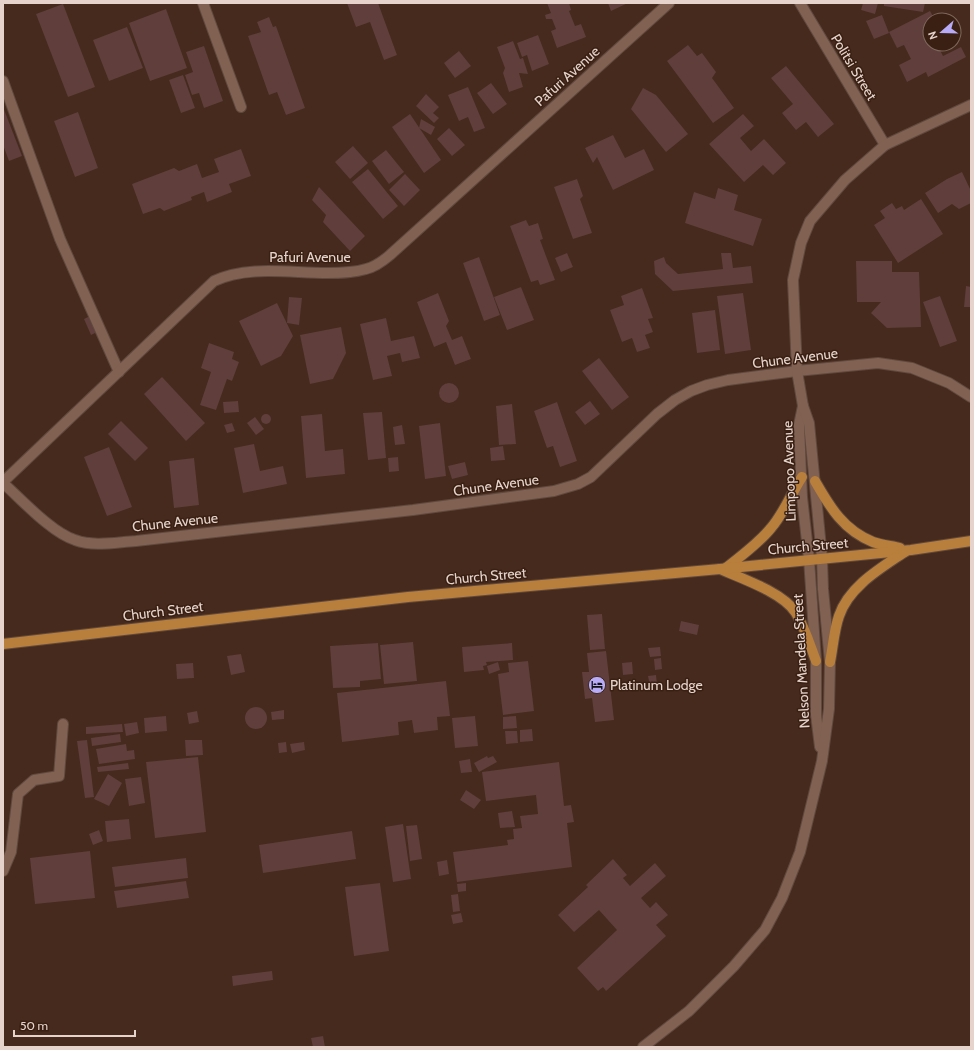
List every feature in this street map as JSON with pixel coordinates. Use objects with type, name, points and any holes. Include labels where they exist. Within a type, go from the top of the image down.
[{"type":"main road","points":[[802,477],[772,528],[761,539],[723,568],[776,595],[795,611],[816,661]]},
{"type":"main road","points":[[815,481],[838,518],[857,534],[874,542],[910,550]]},
{"type":"main road","name":"Church Street","points":[[3,644],[408,597],[910,550],[971,541]]},
{"type":"main road","points":[[830,662],[839,616],[846,600],[876,571],[910,550]]},
{"type":"street","points":[[203,3],[241,107]]},
{"type":"street","name":"Pafuri Avenue","points":[[3,482],[214,281],[224,276],[252,272],[282,271],[349,273],[367,269],[378,264],[390,255],[669,3]]},
{"type":"street","name":"Politsi Street","points":[[800,3],[885,145]]},
{"type":"street","points":[[3,81],[60,239],[118,372]]},
{"type":"street","name":"Limpopo Avenue","points":[[822,558],[809,423],[803,406],[797,371],[793,280],[800,243],[810,221],[845,180],[885,145],[971,105]]},
{"type":"street","name":"Chune Avenue","points":[[3,482],[58,532],[75,541],[95,543],[136,541],[413,510],[554,491],[578,484],[591,477],[657,414],[675,400],[691,390],[728,380],[878,363],[912,368],[949,383],[971,398]]},
{"type":"street","name":"Limpopo Avenue","points":[[803,406],[799,425],[804,522],[809,559]]},
{"type":"street","name":"Nelson Mandela Street","points":[[643,1047],[689,1011],[734,966],[765,930],[782,898],[800,852],[822,761],[829,709],[830,662],[823,589],[822,558]]},
{"type":"street","name":"Nelson Mandela Street","points":[[809,559],[816,661],[816,715],[822,761]]},
{"type":"street","points":[[3,871],[11,852],[18,794],[34,780],[58,776],[63,724]]},
{"type":"building","points":[[347,3],[378,3],[397,55],[384,60],[370,22],[356,27]]},
{"type":"building","points":[[547,3],[569,3],[571,10],[569,11],[575,26],[581,24],[586,37],[557,48],[551,31],[556,29],[552,19],[546,19],[545,15],[551,13]]},
{"type":"building","points":[[608,3],[628,3],[611,11]]},
{"type":"building","points":[[863,3],[878,3],[875,14],[861,10]]},
{"type":"building","points":[[884,3],[925,3],[923,12],[884,6]]},
{"type":"building","points":[[63,4],[95,87],[68,97],[36,14]]},
{"type":"building","points":[[166,9],[187,68],[150,81],[129,23]]},
{"type":"building","points":[[882,15],[889,33],[874,39],[866,21]]},
{"type":"building","points":[[922,15],[922,52],[941,52],[943,56],[951,52],[962,52],[962,49],[966,57],[928,77],[926,72],[907,82],[899,65],[911,59],[904,45],[897,48],[889,32]]},
{"type":"building","points":[[269,17],[273,27],[276,26],[305,108],[286,115],[277,92],[269,95],[248,36],[261,32],[257,22]]},
{"type":"building","points":[[127,27],[143,68],[109,81],[93,40]]},
{"type":"building","points":[[538,35],[549,64],[532,71],[527,55],[522,57],[517,43]]},
{"type":"building","points":[[513,41],[520,59],[523,58],[528,74],[519,73],[523,87],[509,92],[503,73],[505,68],[497,47]]},
{"type":"building","points":[[688,45],[697,56],[702,53],[716,72],[712,78],[734,108],[713,123],[667,61]]},
{"type":"building","points":[[204,46],[223,101],[204,108],[199,93],[192,95],[185,75],[193,72],[186,52]]},
{"type":"building","points":[[459,51],[471,66],[455,78],[444,63]]},
{"type":"building","points":[[786,66],[834,124],[818,137],[806,122],[796,130],[782,113],[793,104],[771,78]]},
{"type":"building","points":[[183,75],[195,108],[181,113],[169,80]]},
{"type":"building","points":[[491,83],[507,104],[493,114],[477,93]]},
{"type":"building","points":[[468,87],[485,128],[474,132],[468,117],[459,121],[448,95]]},
{"type":"building","points":[[643,88],[656,95],[688,134],[666,152],[631,109]]},
{"type":"building","points":[[426,94],[439,107],[433,113],[439,118],[434,123],[416,106]]},
{"type":"building","points":[[3,107],[22,156],[9,161],[3,145]]},
{"type":"building","points":[[78,112],[98,168],[75,177],[54,121]]},
{"type":"building","points":[[410,114],[441,160],[424,173],[392,127]]},
{"type":"building","points":[[743,114],[754,126],[740,138],[751,151],[764,139],[786,163],[773,175],[763,165],[744,182],[709,144]]},
{"type":"building","points":[[421,119],[435,127],[431,135],[419,128]]},
{"type":"building","points":[[449,128],[465,145],[452,156],[437,139]]},
{"type":"building","points":[[613,135],[625,158],[644,149],[654,170],[613,190],[597,157],[593,163],[585,148]]},
{"type":"building","points":[[353,146],[368,163],[350,179],[335,162]]},
{"type":"building","points":[[241,149],[251,176],[229,184],[232,192],[207,202],[204,192],[191,197],[192,200],[164,211],[160,208],[143,214],[132,184],[174,168],[179,171],[197,164],[202,178],[219,172],[214,159]]},
{"type":"building","points":[[386,150],[404,172],[389,184],[372,161]]},
{"type":"building","points":[[368,169],[398,206],[383,219],[352,182]]},
{"type":"building","points":[[962,172],[971,191],[971,203],[959,209],[952,204],[938,213],[925,193],[947,179]]},
{"type":"building","points":[[405,174],[420,190],[404,206],[389,190]]},
{"type":"building","points":[[577,179],[583,196],[580,199],[592,233],[573,239],[554,187]]},
{"type":"building","points":[[319,187],[365,236],[350,251],[323,222],[326,215],[312,200]]},
{"type":"building","points":[[718,188],[738,195],[734,210],[762,219],[753,246],[685,223],[694,192],[715,199]]},
{"type":"building","points":[[921,199],[943,234],[898,263],[874,225],[885,218],[880,211],[892,203],[896,209],[902,206],[904,210]]},
{"type":"building","points":[[526,220],[529,226],[538,223],[543,239],[540,240],[555,280],[540,285],[538,280],[531,282],[510,226]]},
{"type":"building","points":[[567,253],[573,267],[561,272],[555,258]]},
{"type":"building","points":[[721,253],[731,253],[733,268],[751,266],[753,283],[673,291],[655,274],[654,261],[664,257],[666,263],[678,274],[723,269]]},
{"type":"building","points":[[479,257],[500,315],[484,321],[463,263]]},
{"type":"building","points":[[856,261],[892,261],[892,272],[919,272],[921,327],[887,328],[871,313],[881,302],[857,302]]},
{"type":"building","points":[[966,286],[971,287],[971,307],[964,307]]},
{"type":"building","points":[[521,287],[534,320],[507,330],[494,297]]},
{"type":"building","points":[[642,288],[653,318],[648,319],[653,332],[645,335],[650,348],[637,352],[632,338],[622,342],[610,310],[624,305],[621,296]]},
{"type":"building","points":[[438,293],[449,321],[446,326],[452,340],[462,336],[471,359],[455,365],[446,342],[434,347],[417,302]]},
{"type":"building","points":[[743,293],[751,350],[725,354],[717,296]]},
{"type":"building","points":[[940,296],[957,341],[940,347],[923,302]]},
{"type":"building","points":[[289,297],[302,298],[299,325],[287,323]]},
{"type":"building","points":[[277,303],[293,336],[281,356],[261,366],[239,321]]},
{"type":"building","points":[[715,310],[720,350],[697,353],[692,313]]},
{"type":"building","points":[[92,315],[99,331],[91,335],[84,319]]},
{"type":"building","points":[[386,318],[391,341],[414,336],[420,358],[402,362],[400,353],[387,356],[392,376],[373,380],[360,324]]},
{"type":"building","points":[[341,327],[346,353],[333,379],[310,384],[300,335]]},
{"type":"building","points":[[209,343],[234,352],[232,359],[239,362],[232,381],[227,379],[216,410],[200,405],[211,372],[201,368]]},
{"type":"building","points":[[599,358],[629,397],[612,410],[582,371]]},
{"type":"building","points":[[162,377],[205,423],[186,441],[144,394]]},
{"type":"building","points":[[449,383],[456,386],[459,393],[456,400],[449,403],[442,400],[439,393],[442,386]]},
{"type":"building","points":[[238,401],[239,412],[224,413],[223,402]]},
{"type":"building","points":[[590,401],[600,414],[585,425],[575,412]]},
{"type":"building","points":[[557,402],[577,461],[560,467],[553,446],[547,448],[534,411]]},
{"type":"building","points":[[512,404],[516,444],[499,445],[496,406]]},
{"type":"building","points":[[382,412],[386,458],[368,460],[363,413]]},
{"type":"building","points":[[264,414],[268,414],[270,415],[270,423],[264,424],[261,421],[261,417]]},
{"type":"building","points":[[322,414],[325,451],[343,449],[345,474],[306,478],[301,416]]},
{"type":"building","points":[[255,417],[264,429],[256,435],[247,423]]},
{"type":"building","points":[[121,421],[148,448],[135,461],[108,434]]},
{"type":"building","points":[[232,423],[235,431],[227,433],[224,425]]},
{"type":"building","points":[[440,423],[446,476],[425,479],[419,426]]},
{"type":"building","points":[[402,425],[405,444],[395,445],[393,427]]},
{"type":"building","points":[[254,444],[260,471],[283,466],[287,484],[243,493],[234,448]]},
{"type":"building","points":[[503,446],[505,460],[491,461],[490,448]]},
{"type":"building","points":[[109,447],[132,507],[107,516],[84,457]]},
{"type":"building","points":[[398,457],[399,471],[389,472],[388,458]]},
{"type":"building","points":[[194,458],[199,505],[174,508],[169,461]]},
{"type":"building","points":[[465,462],[468,475],[452,479],[448,466]]},
{"type":"building","points":[[602,614],[605,649],[590,650],[587,615]]},
{"type":"building","points":[[681,621],[699,625],[697,635],[679,631]]},
{"type":"building","points":[[413,642],[417,681],[384,684],[380,645]]},
{"type":"building","points":[[378,643],[381,679],[360,681],[360,687],[333,688],[330,646]]},
{"type":"building","points":[[512,643],[513,660],[486,662],[487,665],[483,666],[484,670],[464,672],[462,647]]},
{"type":"building","points":[[660,647],[661,656],[650,657],[648,648]]},
{"type":"building","name":"Platinum Lodge","points":[[606,651],[614,720],[595,722],[592,698],[585,699],[582,672],[589,672],[587,653]]},
{"type":"building","points":[[241,654],[245,672],[231,675],[227,656]]},
{"type":"building","points":[[661,658],[662,669],[655,670],[654,659]]},
{"type":"building","points":[[528,661],[534,711],[503,715],[498,674],[509,672],[508,663]]},
{"type":"building","points":[[498,662],[500,670],[489,674],[487,666]]},
{"type":"building","points":[[632,662],[633,674],[623,675],[622,663]]},
{"type":"building","points":[[193,663],[194,678],[177,679],[176,664]]},
{"type":"building","points":[[656,675],[657,685],[650,686],[648,676]]},
{"type":"building","points":[[446,681],[450,716],[437,717],[438,730],[414,733],[412,720],[398,722],[399,735],[342,742],[337,693]]},
{"type":"building","points":[[256,707],[264,710],[267,718],[264,726],[256,729],[248,726],[245,718],[248,710]]},
{"type":"building","points":[[284,710],[284,719],[272,720],[271,712]]},
{"type":"building","points":[[197,711],[199,722],[189,724],[187,713]]},
{"type":"building","points":[[166,716],[167,731],[145,733],[144,718]]},
{"type":"building","points":[[475,716],[478,746],[455,748],[452,718]]},
{"type":"building","points":[[516,716],[517,728],[503,729],[503,717]]},
{"type":"building","points":[[137,722],[139,733],[126,736],[124,724]]},
{"type":"building","points":[[122,724],[123,732],[86,734],[86,727]]},
{"type":"building","points":[[532,729],[533,741],[520,742],[520,730]]},
{"type":"building","points":[[505,731],[517,731],[518,743],[506,744]]},
{"type":"building","points":[[120,734],[121,742],[92,746],[91,738]]},
{"type":"building","points":[[87,740],[94,797],[85,798],[77,741]]},
{"type":"building","points":[[185,740],[202,740],[203,755],[186,756]]},
{"type":"building","points":[[286,742],[287,752],[279,753],[278,743]]},
{"type":"building","points":[[304,742],[305,750],[292,753],[290,744]]},
{"type":"building","points":[[126,744],[127,751],[134,750],[135,759],[99,764],[96,749]]},
{"type":"building","points":[[487,756],[488,758],[493,756],[497,762],[479,772],[474,763]]},
{"type":"building","points":[[198,757],[206,832],[155,838],[146,762]]},
{"type":"building","points":[[470,759],[472,772],[461,773],[459,761]]},
{"type":"building","points":[[559,762],[564,806],[571,805],[574,822],[567,823],[572,867],[457,882],[453,852],[508,845],[507,840],[514,839],[513,829],[522,828],[520,816],[538,814],[536,795],[486,801],[482,772]]},
{"type":"building","points":[[128,763],[129,769],[98,772],[97,767]]},
{"type":"building","points":[[108,774],[122,783],[109,806],[94,799]]},
{"type":"building","points":[[141,777],[145,803],[129,806],[125,779]]},
{"type":"building","points":[[466,790],[481,800],[474,809],[460,800]]},
{"type":"building","points":[[512,811],[515,827],[500,828],[498,813]]},
{"type":"building","points":[[129,819],[131,839],[107,842],[105,821]]},
{"type":"building","points":[[403,824],[411,879],[393,882],[385,827]]},
{"type":"building","points":[[417,825],[422,859],[410,861],[406,826]]},
{"type":"building","points":[[99,830],[103,841],[93,845],[89,834]]},
{"type":"building","points":[[352,831],[356,859],[263,873],[259,845]]},
{"type":"building","points":[[90,851],[95,898],[35,904],[30,858]]},
{"type":"building","points":[[186,858],[188,878],[115,887],[112,867]]},
{"type":"building","points":[[613,859],[627,875],[623,878],[630,886],[655,863],[666,876],[641,898],[650,908],[656,902],[668,915],[656,925],[666,936],[606,991],[603,987],[598,991],[577,968],[617,930],[599,910],[574,932],[558,915],[588,887],[586,885]]},
{"type":"building","points":[[447,860],[449,874],[439,876],[437,862]]},
{"type":"building","points":[[186,881],[189,898],[117,908],[114,891]]},
{"type":"building","points":[[380,883],[389,951],[354,956],[345,887]]},
{"type":"building","points":[[466,883],[466,891],[458,892],[457,884]]},
{"type":"building","points":[[458,894],[460,911],[453,912],[451,895]]},
{"type":"building","points":[[461,913],[463,922],[453,924],[451,915]]},
{"type":"building","points":[[272,971],[273,980],[233,986],[232,976]]},
{"type":"building","points":[[323,1036],[325,1047],[313,1047],[311,1038]]},
{"type":"place","name":"Platinum Lodge","points":[[597,685]]}]
